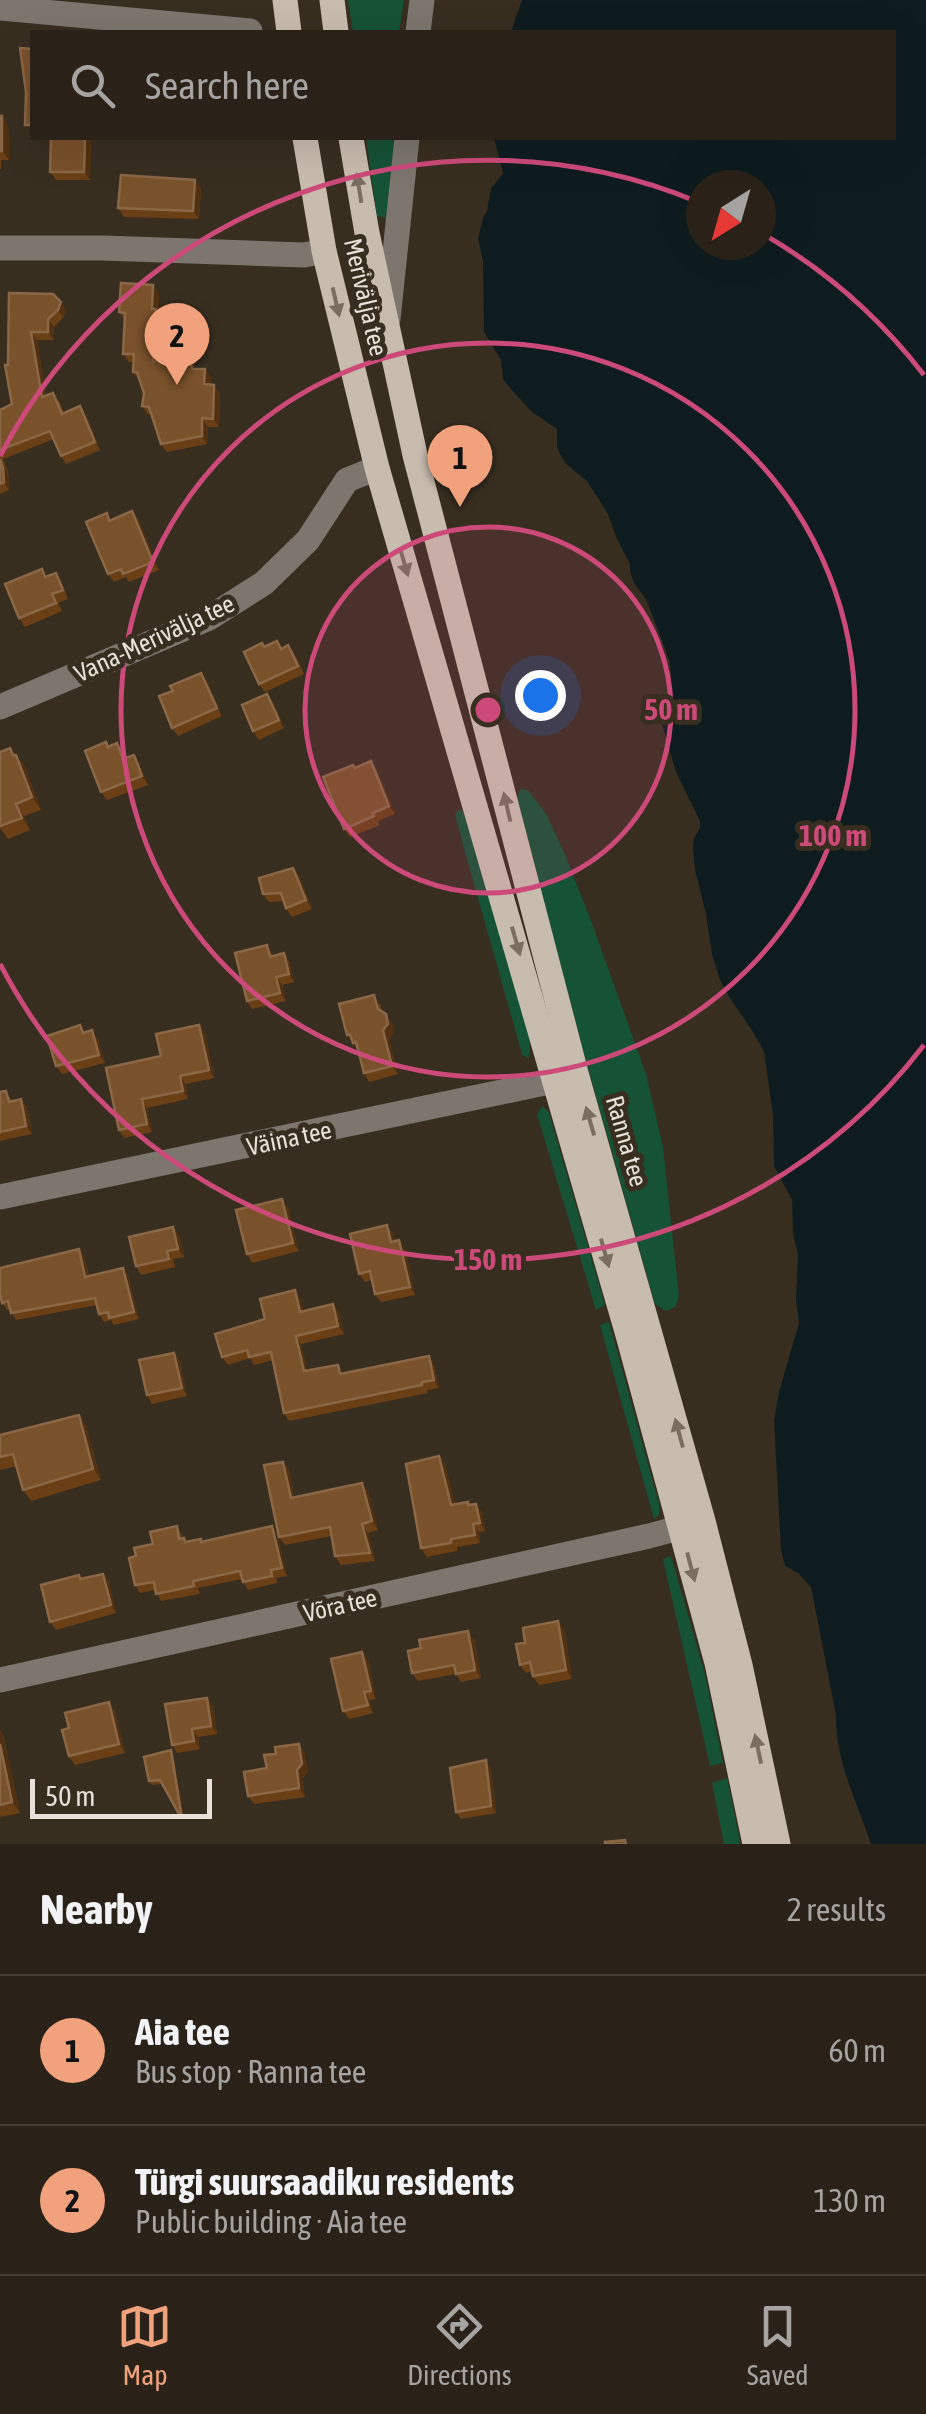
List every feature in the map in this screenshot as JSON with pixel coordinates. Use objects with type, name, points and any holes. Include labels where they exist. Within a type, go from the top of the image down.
[{"type":"main road","points":[[285,0],[289,30]]},
{"type":"main road","points":[[332,0],[336,30]]},
{"type":"main road","name":"Merivälja tee","points":[[304,140],[324,251],[377,468]]},
{"type":"main road","name":"Merivälja tee","points":[[351,140],[366,233],[415,455]]},
{"type":"main road","name":"Ranna tee","points":[[415,455],[567,1078]]},
{"type":"main road","name":"Ranna tee","points":[[377,468],[567,1078],[692,1524],[740,1666],[778,1844]]},
{"type":"main road","name":"Ranna tee","points":[[692,1524],[755,1844]]},
{"type":"street","points":[[418,30],[422,0]]},
{"type":"street","points":[[0,8],[250,30]]},
{"type":"street","points":[[387,329],[406,140]]},
{"type":"street","points":[[0,248],[304,254],[324,251]]},
{"type":"street","name":"Vana-Merivälja tee","points":[[0,707],[209,618],[236,601],[264,583],[308,540],[348,480],[377,468]]},
{"type":"street","name":"Väina tee","points":[[0,1196],[567,1078]]},
{"type":"street","name":"Võra tee","points":[[0,1680],[692,1524]]},
{"type":"green space","points":[[348,0],[404,0],[399,30],[353,30]]},
{"type":"green space","points":[[366,140],[395,140],[386,218],[377,216]]},
{"type":"green space","points":[[520,789],[528,790],[547,815],[565,855],[646,1074],[663,1147],[679,1297],[675,1307],[666,1311],[655,1304],[584,1054],[517,799]]},
{"type":"green space","points":[[460,809],[523,1007],[530,1039],[528,1059],[522,1054],[463,845],[455,814]]},
{"type":"green space","points":[[543,1106],[549,1113],[605,1305],[596,1310],[537,1114]]},
{"type":"green space","points":[[609,1322],[659,1504],[659,1515],[654,1519],[600,1325]]},
{"type":"green space","points":[[671,1556],[705,1674],[723,1763],[710,1766],[663,1559]]},
{"type":"green space","points":[[727,1778],[740,1844],[724,1844],[712,1783]]},
{"type":"shaded area","points":[[522,0],[926,0],[926,1844],[871,1844],[839,1748],[811,1587],[785,1566],[774,1421],[799,1323],[798,1254],[792,1200],[774,1166],[773,1115],[764,1051],[720,980],[712,954],[693,849],[700,821],[676,772],[660,717],[672,691],[670,663],[646,599],[635,585],[608,514],[587,481],[560,454],[557,429],[532,412],[509,387],[503,379],[501,360],[484,332],[483,261],[478,239],[491,189],[503,173],[495,140],[896,140],[896,30],[512,30]]},
{"type":"building","points":[[20,48],[30,49],[30,125],[25,125],[26,92]]},
{"type":"building","points":[[2,116],[2,151],[0,151]]},
{"type":"building","points":[[51,140],[85,140],[84,172],[50,172]]},
{"type":"building","points":[[121,175],[195,180],[193,211],[118,208]]},
{"type":"building","points":[[121,283],[153,285],[153,362],[186,351],[192,369],[205,369],[204,384],[214,385],[213,419],[202,418],[202,436],[161,444],[149,407],[142,406],[144,393],[137,372],[133,372],[134,354],[123,354],[125,313],[119,312]]},
{"type":"building","points":[[9,293],[53,294],[61,302],[48,319],[48,332],[31,332],[42,397],[53,393],[62,414],[80,406],[95,442],[61,456],[50,431],[0,450],[0,410],[12,404],[5,365]]},
{"type":"building","points":[[0,459],[4,482],[0,484]]},
{"type":"building","points":[[132,511],[153,562],[123,574],[121,569],[108,574],[86,522],[107,513],[109,521]]},
{"type":"building","points":[[42,569],[45,577],[56,573],[63,590],[52,594],[56,603],[19,618],[5,584]]},
{"type":"building","points":[[277,641],[281,649],[288,645],[298,666],[259,684],[244,652]]},
{"type":"building","points":[[201,673],[217,708],[172,728],[159,696],[173,691],[170,686]]},
{"type":"building","points":[[267,694],[279,720],[253,731],[242,705]]},
{"type":"building","points":[[106,742],[108,747],[117,743],[123,759],[134,755],[142,776],[101,792],[85,751]]},
{"type":"building","points":[[10,748],[32,797],[16,804],[22,818],[0,826],[0,752]]},
{"type":"building","points":[[371,761],[389,806],[344,829],[323,777]]},
{"type":"building","points":[[293,868],[306,900],[286,908],[281,893],[263,894],[259,878]]},
{"type":"building","points":[[267,945],[270,957],[284,953],[289,974],[276,977],[280,993],[247,1001],[235,953]]},
{"type":"building","points":[[374,995],[378,1009],[386,1014],[388,1024],[383,1030],[392,1066],[364,1073],[356,1042],[347,1035],[339,1004]]},
{"type":"building","points":[[80,1025],[83,1033],[92,1030],[99,1055],[56,1066],[47,1036]]},
{"type":"building","points":[[199,1025],[209,1070],[180,1076],[183,1091],[142,1099],[147,1124],[119,1130],[106,1068],[161,1056],[156,1034]]},
{"type":"building","points":[[6,1091],[9,1102],[21,1099],[26,1126],[0,1132],[0,1092]]},
{"type":"building","points":[[282,1199],[293,1243],[247,1254],[236,1210]]},
{"type":"building","points":[[387,1225],[391,1242],[399,1240],[410,1287],[375,1294],[370,1271],[359,1274],[350,1234]]},
{"type":"building","points":[[173,1227],[178,1249],[167,1251],[169,1259],[136,1266],[129,1237]]},
{"type":"building","points":[[79,1249],[85,1277],[123,1268],[134,1312],[109,1318],[108,1312],[99,1314],[95,1298],[11,1313],[8,1301],[2,1303],[0,1268]]},
{"type":"building","points":[[295,1290],[300,1312],[333,1304],[338,1326],[296,1336],[304,1371],[338,1365],[340,1374],[429,1356],[434,1380],[284,1413],[271,1352],[249,1357],[247,1350],[222,1357],[215,1334],[265,1319],[260,1299]]},
{"type":"building","points":[[174,1353],[182,1388],[147,1395],[139,1360]]},
{"type":"building","points":[[79,1415],[93,1469],[23,1490],[13,1454],[0,1457],[0,1435]]},
{"type":"building","points":[[439,1456],[451,1505],[476,1504],[480,1523],[473,1524],[475,1535],[421,1548],[406,1464]]},
{"type":"building","points":[[283,1462],[291,1498],[362,1483],[372,1521],[362,1524],[370,1553],[335,1556],[330,1527],[279,1537],[264,1465]]},
{"type":"building","points":[[177,1526],[179,1539],[201,1542],[272,1526],[282,1568],[271,1570],[272,1576],[243,1582],[240,1571],[156,1594],[154,1582],[135,1585],[129,1558],[136,1556],[134,1548],[153,1544],[150,1532]]},
{"type":"building","points":[[103,1574],[111,1605],[50,1622],[41,1585],[79,1575],[80,1579]]},
{"type":"building","points":[[558,1621],[566,1670],[533,1676],[530,1662],[520,1665],[516,1644],[525,1643],[523,1628]]},
{"type":"building","points":[[468,1631],[475,1670],[456,1674],[454,1665],[412,1673],[408,1651],[421,1648],[419,1640]]},
{"type":"building","points":[[362,1652],[371,1691],[364,1692],[368,1705],[343,1711],[331,1659]]},
{"type":"building","points":[[207,1698],[211,1726],[192,1729],[194,1741],[172,1745],[165,1704]]},
{"type":"building","points":[[109,1702],[119,1744],[69,1756],[62,1730],[69,1728],[65,1713]]},
{"type":"building","points":[[0,1744],[12,1802],[0,1805]]},
{"type":"building","points":[[299,1744],[299,1788],[248,1796],[244,1772],[267,1768],[264,1755],[276,1754],[275,1747]]},
{"type":"building","points":[[171,1750],[179,1814],[160,1780],[149,1781],[144,1757]]},
{"type":"building","points":[[486,1760],[491,1806],[456,1812],[450,1768]]},
{"type":"place","name":"Türgi suursaadiku residents","points":[[177,385]]},
{"type":"place","name":"Aia tee","points":[[460,507]]}]
